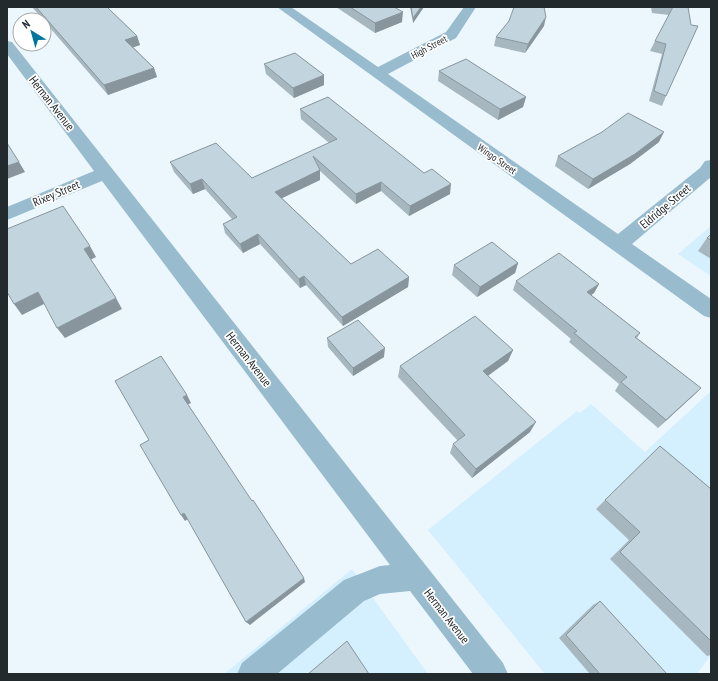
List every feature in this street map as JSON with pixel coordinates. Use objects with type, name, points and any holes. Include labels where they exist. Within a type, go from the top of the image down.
[{"type":"street","name":"Wingo Street","points":[[284,7],[711,310]]},
{"type":"street","name":"High Street","points":[[377,74],[451,35],[470,7]]},
{"type":"street","name":"Herman Avenue","points":[[7,45],[492,674]]},
{"type":"street","name":"Eldridge Street","points":[[618,245],[706,172],[711,164]]},
{"type":"street","name":"Rixey Street","points":[[7,214],[105,172]]},
{"type":"street","points":[[253,674],[354,590],[380,580],[416,576]]},
{"type":"shaded area","points":[[711,226],[711,276],[678,254]]},
{"type":"shaded area","points":[[711,391],[711,655],[697,674],[545,674],[428,530],[577,411],[580,413],[591,404],[645,452]]},
{"type":"shaded area","points":[[352,569],[428,674],[224,674]]},
{"type":"building","points":[[36,7],[107,7],[137,36],[125,40],[154,68],[104,85],[52,25],[52,12],[40,12]]},
{"type":"building","points":[[350,7],[394,7],[403,12],[375,23]]},
{"type":"building","points":[[411,7],[421,7],[413,18]]},
{"type":"building","points":[[514,7],[544,7],[546,17],[528,44],[496,37],[509,21]]},
{"type":"building","points":[[673,7],[688,7],[691,25],[698,26],[666,96],[654,91],[666,44],[655,41]]},
{"type":"building","points":[[295,53],[324,75],[293,88],[264,64]]},
{"type":"building","points":[[466,59],[526,97],[500,109],[439,71]]},
{"type":"building","points":[[328,97],[424,173],[432,169],[451,184],[410,206],[381,182],[356,194],[313,156],[320,170],[275,192],[351,264],[378,249],[409,277],[342,317],[304,276],[299,279],[258,234],[240,244],[223,224],[237,217],[202,179],[190,184],[170,162],[216,143],[252,178],[337,139],[300,109]]},
{"type":"building","points":[[628,113],[664,132],[635,154],[593,179],[558,156],[602,132]]},
{"type":"building","points":[[7,143],[19,162],[7,166]]},
{"type":"building","points":[[63,206],[90,246],[84,249],[116,298],[57,328],[38,292],[14,304],[7,292],[7,229]]},
{"type":"building","points":[[711,234],[711,240],[707,238]]},
{"type":"building","points":[[492,242],[518,263],[480,287],[454,265]]},
{"type":"building","points":[[559,253],[599,284],[587,292],[640,333],[635,337],[701,388],[666,420],[621,382],[627,377],[574,333],[577,331],[516,281]]},
{"type":"building","points":[[475,316],[513,350],[483,371],[536,422],[476,469],[453,444],[465,435],[400,366]]},
{"type":"building","points":[[358,320],[385,348],[353,368],[327,338]]},
{"type":"building","points":[[161,356],[187,395],[183,397],[304,578],[246,622],[184,513],[181,515],[140,445],[149,440],[115,381]]},
{"type":"building","points":[[660,446],[711,489],[711,641],[620,552],[640,532],[605,500]]},
{"type":"building","points":[[600,601],[667,674],[600,674],[566,635]]},
{"type":"building","points":[[347,641],[369,674],[308,674]]}]
